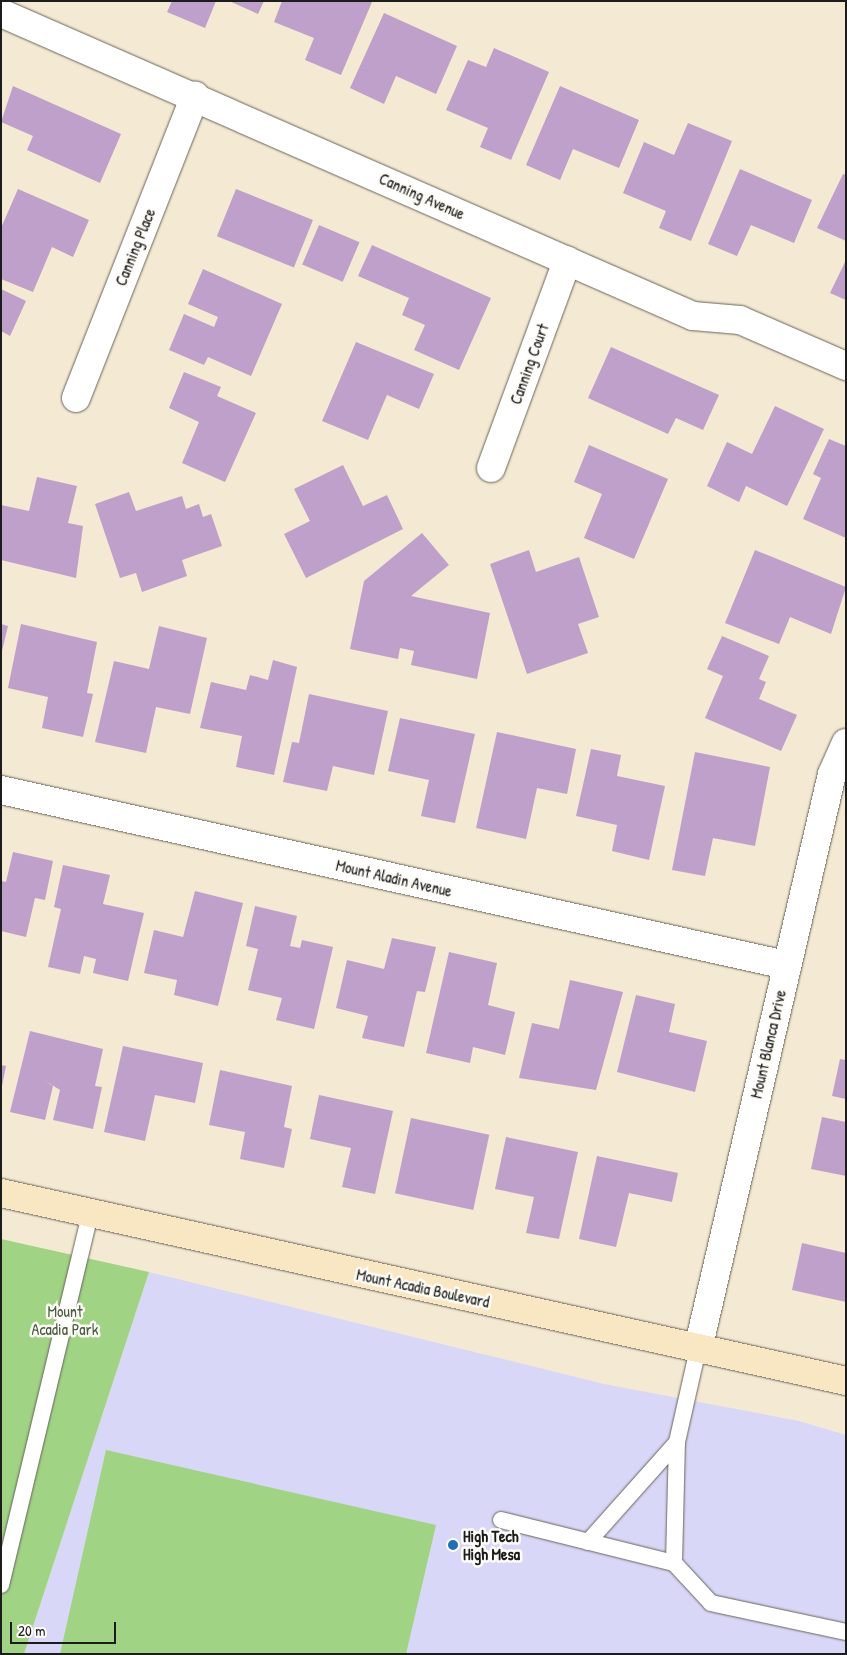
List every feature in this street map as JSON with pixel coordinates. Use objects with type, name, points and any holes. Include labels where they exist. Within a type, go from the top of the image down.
[{"type":"main road","name":"Mount Acadia Boulevard","points":[[1,1193],[846,1381]]},
{"type":"street","name":"Canning Avenue","points":[[1,13],[195,96],[693,316],[740,320],[846,366]]},
{"type":"street","name":"Canning Place","points":[[76,398],[195,96]]},
{"type":"street","name":"Canning Court","points":[[491,468],[567,261]]},
{"type":"street","name":"Mount Blanca Drive","points":[[698,1348],[832,774],[846,743]]},
{"type":"street","name":"Mount Aladin Avenue","points":[[1,790],[786,965]]},
{"type":"lane","points":[[1,1585],[90,1214]]},
{"type":"lane","points":[[674,1563],[677,1442],[698,1348]]},
{"type":"lane","points":[[588,1542],[677,1442]]},
{"type":"lane","points":[[501,1520],[674,1563],[711,1603],[846,1632]]},
{"type":"shaded area","name":"High Tech High Mesa","points":[[149,1272],[604,1384],[799,1421],[846,1435],[846,1654],[24,1654]]},
{"type":"green space","name":"Mount Acadia Park","points":[[1,1239],[149,1272],[24,1654],[1,1654]]},
{"type":"green space","points":[[106,1450],[436,1525],[406,1654],[60,1654]]},
{"type":"building","points":[[172,1],[216,1],[205,28],[167,12]]},
{"type":"building","points":[[229,1],[264,1],[258,14]]},
{"type":"building","points":[[282,1],[372,2],[341,75],[305,60],[314,38],[274,22]]},
{"type":"building","points":[[384,13],[457,46],[436,94],[396,76],[384,104],[350,88]]},
{"type":"building","points":[[494,48],[549,72],[511,160],[480,147],[488,128],[446,110],[468,60],[486,67]]},
{"type":"building","points":[[13,86],[121,134],[100,183],[27,150],[33,136],[1,122]]},
{"type":"building","points":[[560,86],[639,120],[619,168],[573,149],[560,180],[526,165]]},
{"type":"building","points":[[688,123],[732,141],[691,241],[659,228],[666,211],[623,193],[644,142],[674,155]]},
{"type":"building","points":[[740,169],[812,200],[794,243],[751,225],[737,256],[708,244]]},
{"type":"building","points":[[843,174],[846,175],[846,241],[817,228]]},
{"type":"building","points":[[18,189],[89,220],[73,257],[52,247],[33,292],[1,279],[1,228]]},
{"type":"building","points":[[236,189],[313,220],[294,267],[217,236]]},
{"type":"building","points":[[319,225],[360,242],[343,282],[302,265]]},
{"type":"building","points":[[372,245],[491,298],[459,370],[414,350],[425,325],[402,315],[409,298],[358,276]]},
{"type":"building","points":[[846,260],[846,300],[830,293]]},
{"type":"building","points":[[203,269],[282,304],[251,376],[208,357],[204,365],[169,350],[184,314],[214,327],[218,317],[188,304]]},
{"type":"building","points":[[1,289],[26,301],[10,336],[1,331]]},
{"type":"building","points":[[356,342],[434,374],[419,409],[387,395],[368,440],[322,421]]},
{"type":"building","points":[[611,347],[719,395],[703,430],[676,418],[668,434],[588,398]]},
{"type":"building","points":[[184,372],[221,387],[217,396],[256,413],[225,482],[182,463],[199,422],[169,408]]},
{"type":"building","points":[[775,406],[824,429],[787,506],[746,486],[739,502],[707,486],[727,442],[752,454]]},
{"type":"building","points":[[829,439],[846,446],[846,538],[803,519],[821,478],[813,474]]},
{"type":"building","points":[[589,445],[668,479],[634,559],[584,538],[602,494],[574,482]]},
{"type":"building","points":[[343,465],[363,506],[387,495],[403,529],[306,578],[284,534],[310,521],[294,489]]},
{"type":"building","points":[[37,477],[77,486],[68,523],[83,526],[76,578],[1,560],[1,505],[29,511]]},
{"type":"building","points":[[129,492],[136,511],[182,496],[186,509],[199,504],[203,517],[211,514],[222,546],[182,560],[187,576],[142,592],[136,573],[120,578],[95,504]]},
{"type":"building","points":[[422,533],[449,565],[411,596],[490,613],[477,679],[411,665],[414,651],[400,648],[398,659],[350,649],[364,581]]},
{"type":"building","points":[[529,550],[536,572],[579,557],[599,617],[578,624],[588,653],[527,674],[490,564]]},
{"type":"building","points":[[755,550],[846,587],[831,634],[790,617],[779,644],[725,623]]},
{"type":"building","points":[[1,624],[8,626],[2,651],[1,651]]},
{"type":"building","points":[[21,624],[97,642],[87,693],[93,694],[83,737],[42,728],[48,697],[8,688]]},
{"type":"building","points":[[159,626],[207,638],[190,714],[156,707],[146,753],[95,742],[114,661],[149,669]]},
{"type":"building","points":[[722,636],[769,656],[759,679],[766,682],[759,699],[797,715],[781,751],[705,718],[723,676],[707,669]]},
{"type":"building","points":[[273,660],[297,667],[274,775],[236,767],[242,736],[200,728],[211,682],[246,690],[250,675],[268,680]]},
{"type":"building","points":[[309,694],[388,711],[374,775],[333,766],[327,791],[283,782],[292,742],[299,743]]},
{"type":"building","points":[[400,718],[475,734],[455,823],[421,816],[429,780],[388,771]]},
{"type":"building","points":[[497,732],[576,749],[567,794],[537,788],[526,839],[476,828]]},
{"type":"building","points":[[591,749],[621,755],[617,776],[665,786],[649,860],[612,851],[617,825],[576,816]]},
{"type":"building","points":[[695,752],[770,767],[755,846],[713,838],[705,876],[672,870]]},
{"type":"building","points":[[13,852],[53,861],[45,900],[35,898],[26,937],[1,931],[1,881],[6,882]]},
{"type":"building","points":[[63,865],[110,875],[103,904],[144,913],[128,981],[93,973],[96,959],[84,956],[80,974],[48,967],[61,909],[54,907]]},
{"type":"building","points":[[195,891],[243,903],[218,1006],[174,995],[177,980],[144,973],[154,930],[183,937]]},
{"type":"building","points":[[255,906],[297,916],[290,946],[300,948],[302,940],[333,947],[314,1029],[276,1020],[282,998],[248,990],[258,949],[246,946]]},
{"type":"building","points":[[392,938],[436,947],[425,992],[417,991],[404,1047],[362,1038],[368,1016],[336,1008],[347,960],[384,969]]},
{"type":"building","points":[[449,952],[497,963],[488,1005],[515,1012],[505,1055],[473,1047],[470,1063],[426,1053]]},
{"type":"building","points":[[570,980],[623,992],[596,1090],[519,1078],[532,1023],[559,1029]]},
{"type":"building","points":[[636,995],[675,1004],[669,1032],[707,1041],[695,1092],[617,1072]]},
{"type":"building","points":[[30,1031],[103,1049],[95,1086],[102,1087],[93,1129],[53,1120],[60,1090],[44,1080],[53,1086],[45,1120],[10,1112]]},
{"type":"building","points":[[123,1046],[203,1063],[195,1103],[155,1095],[145,1141],[104,1132]]},
{"type":"building","points":[[840,1059],[846,1060],[846,1099],[832,1096]]},
{"type":"building","points":[[1,1065],[6,1066],[2,1086],[1,1086]]},
{"type":"building","points":[[220,1070],[292,1086],[284,1127],[292,1129],[284,1168],[240,1159],[245,1132],[209,1125]]},
{"type":"building","points":[[319,1095],[393,1111],[375,1194],[342,1187],[351,1148],[310,1139]]},
{"type":"building","points":[[822,1117],[846,1122],[846,1176],[811,1169]]},
{"type":"building","points":[[411,1118],[489,1135],[473,1210],[395,1193]]},
{"type":"building","points":[[506,1137],[578,1152],[559,1239],[526,1233],[534,1197],[495,1189]]},
{"type":"building","points":[[597,1156],[678,1173],[672,1202],[629,1193],[616,1247],[579,1239]]},
{"type":"building","points":[[802,1243],[846,1253],[846,1302],[792,1290]]},
{"type":"place","name":"High Tech High Mesa","points":[[453,1545]]}]
